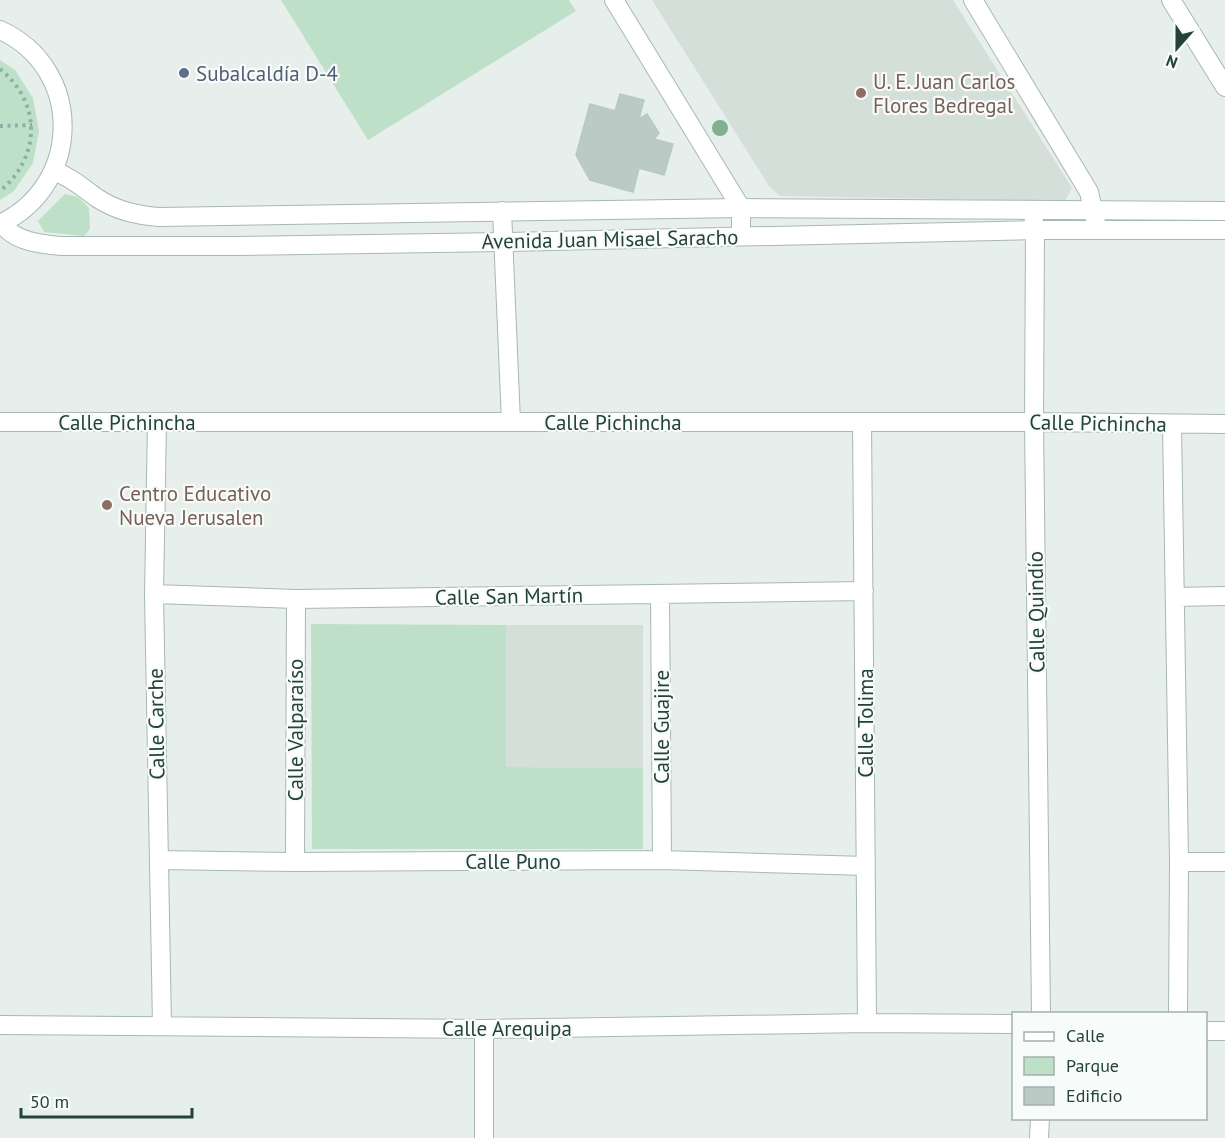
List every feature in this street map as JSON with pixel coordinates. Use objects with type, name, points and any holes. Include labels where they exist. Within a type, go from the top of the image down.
[{"type":"street","points":[[614,0],[741,208],[741,236]]},
{"type":"street","points":[[973,0],[1089,192],[1097,229]]},
{"type":"street","points":[[1172,0],[1225,87]]},
{"type":"street","points":[[0,30],[14,37],[32,51],[46,70],[57,91],[63,125],[61,148],[54,171],[41,192],[33,202],[1,224]]},
{"type":"street","name":"Avenida Juan Misael Saracho","points":[[54,171],[63,174],[120,210],[137,215],[159,216],[741,208],[1225,211]]},
{"type":"street","name":"Calle Quindío","points":[[1033,210],[1035,230],[1034,422],[1041,1012]]},
{"type":"street","points":[[502,211],[511,422]]},
{"type":"street","name":"Avenida Juan Misael Saracho","points":[[1,224],[21,238],[36,243],[61,246],[503,242],[1097,229],[1225,230]]},
{"type":"street","name":"Calle Pichincha","points":[[0,422],[1225,424]]},
{"type":"street","name":"Calle Carche","points":[[157,422],[154,594],[162,1025]]},
{"type":"street","name":"Calle Tolima","points":[[862,422],[867,1023]]},
{"type":"street","points":[[1172,424],[1179,862],[1178,1012]]},
{"type":"street","name":"Calle San Martín","points":[[154,594],[296,599],[864,591]]},
{"type":"street","name":"Calle Guajire","points":[[660,594],[662,860]]},
{"type":"street","points":[[1175,597],[1225,596]]},
{"type":"street","name":"Calle Valparaíso","points":[[295,862],[296,599]]},
{"type":"street","name":"Calle Puno","points":[[159,860],[295,862],[662,860],[866,866]]},
{"type":"street","points":[[1179,862],[1225,862]]},
{"type":"street","name":"Calle Arequipa","points":[[0,1025],[484,1029],[867,1023],[1012,1024]]},
{"type":"street","points":[[484,1029],[484,1138]]},
{"type":"street","points":[[1207,1031],[1225,1031]]},
{"type":"street","points":[[1039,1138],[1040,1120]]},
{"type":"path","points":[[0,69],[12,79],[26,100],[32,124],[29,149],[19,172],[0,191]]},
{"type":"path","points":[[0,126],[32,124]]},
{"type":"shaded area","name":"U. E. Juan Carlos Flores Bedregal","points":[[652,0],[953,0],[1072,188],[1065,201],[780,196],[769,186]]},
{"type":"shaded area","points":[[506,625],[643,625],[643,768],[506,767]]},
{"type":"green space","points":[[281,0],[569,0],[576,11],[368,140]]},
{"type":"green space","points":[[0,60],[15,70],[33,98],[39,131],[33,163],[14,191],[0,200]]},
{"type":"green space","points":[[65,194],[78,197],[89,208],[90,229],[84,236],[44,232],[38,221]]},
{"type":"green space","points":[[311,624],[506,625],[506,767],[643,768],[643,849],[312,849]]},
{"type":"building","points":[[620,94],[644,100],[639,119],[647,114],[659,133],[654,139],[673,144],[664,175],[639,168],[633,192],[590,180],[576,155],[590,104],[615,111]]},
{"type":"place","name":"Subalcaldía D-4","points":[[184,73]]},
{"type":"place","name":"U. E. Juan Carlos Flores Bedregal","points":[[861,93]]},
{"type":"place","name":"Centro Educativo Nueva Jerusalen","points":[[107,505]]}]
